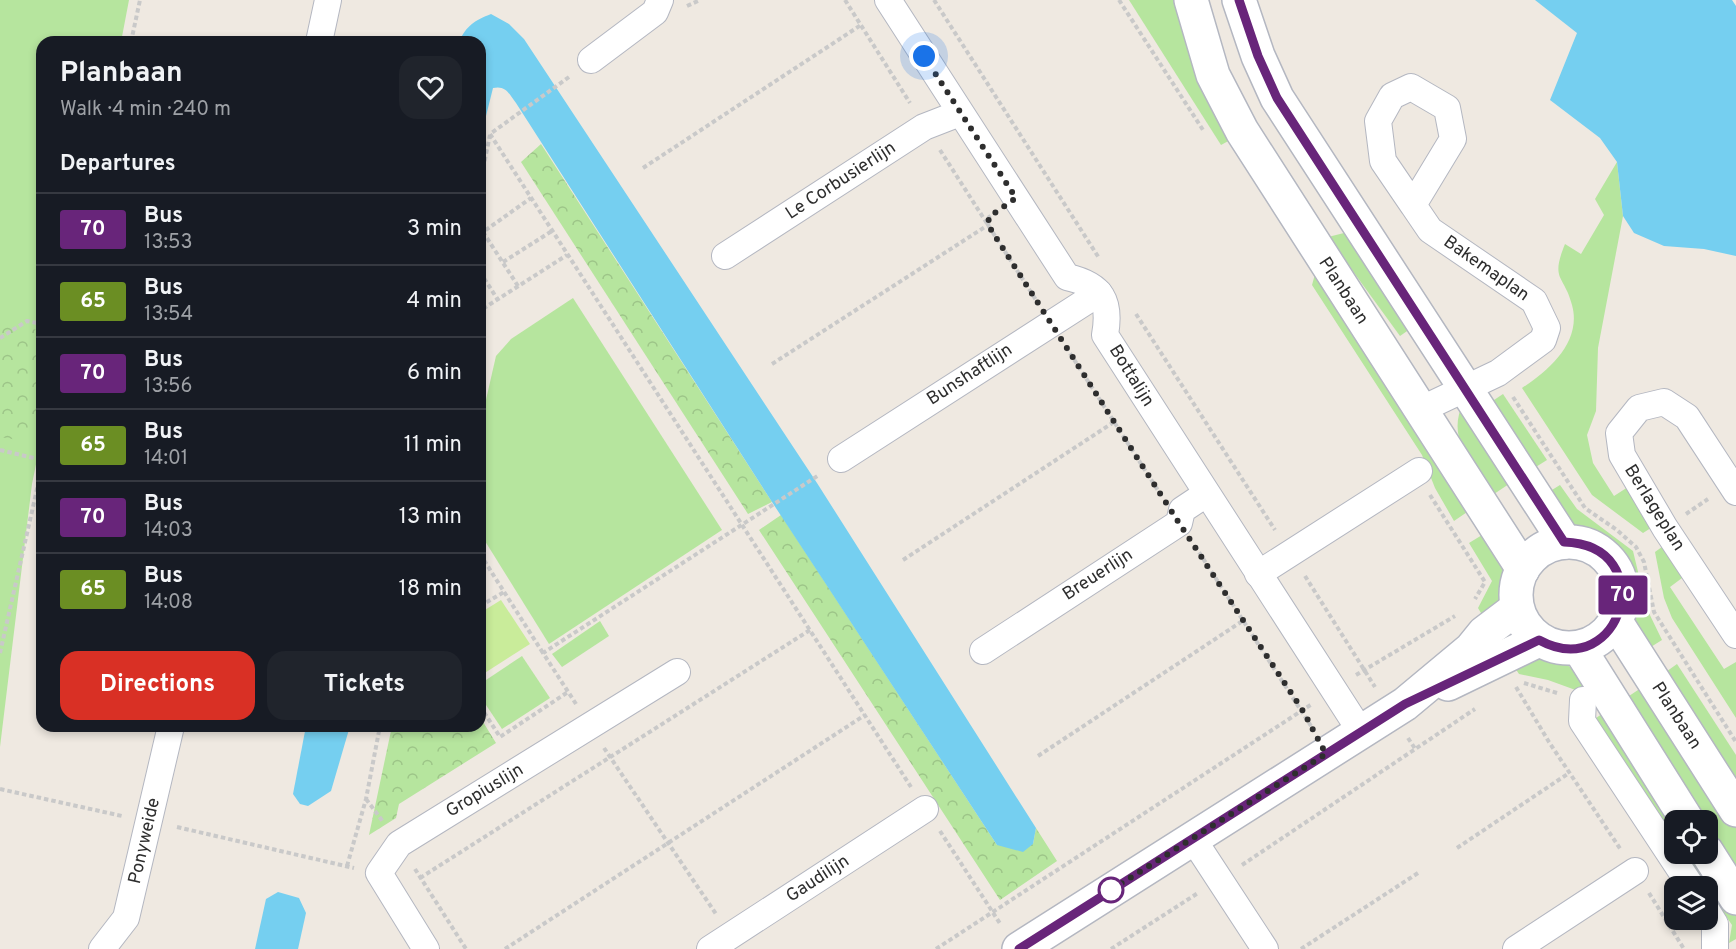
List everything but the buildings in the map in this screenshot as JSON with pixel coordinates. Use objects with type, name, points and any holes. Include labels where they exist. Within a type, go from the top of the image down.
[{"type":"street","points":[[320,36],[328,0]]},
{"type":"street","points":[[591,60],[655,12],[660,0]]},
{"type":"street","points":[[888,0],[1067,277],[1087,282],[1099,292]]},
{"type":"street","name":"Planbaan","points":[[1191,0],[1213,75],[1242,131],[1523,569]]},
{"type":"street","points":[[1239,0],[1258,56],[1277,98],[1564,542]]},
{"type":"street","name":"Le Corbusierlijn","points":[[725,256],[924,127],[960,112]]},
{"type":"street","name":"Bakemaplan","points":[[1413,205],[1430,230],[1534,301],[1547,327],[1543,340],[1498,373],[1420,410]]},
{"type":"street","name":"Bunshaftlijn","points":[[831,466],[1099,292]]},
{"type":"street","name":"Bottalijn","points":[[1099,292],[1109,313],[1105,335],[1361,732]]},
{"type":"street","name":"Berlageplan","points":[[1736,492],[1687,417],[1664,402],[1639,408],[1619,433],[1622,455],[1665,528],[1736,635]]},
{"type":"street","points":[[1258,574],[1419,471]]},
{"type":"street","name":"Breuerlijn","points":[[983,651],[1179,523],[1182,510],[1206,494]]},
{"type":"street","points":[[1564,542],[1590,546],[1611,561],[1617,572],[1623,597],[1616,621],[1600,639],[1579,648],[1558,648],[1539,640],[1522,620],[1517,608],[1516,595],[1523,569],[1540,550],[1564,542]]},
{"type":"street","points":[[1011,940],[1192,839],[1398,708],[1471,649],[1476,621],[1517,608]]},
{"type":"street","name":"Planbaan","points":[[1616,621],[1736,810]]},
{"type":"street","points":[[1398,708],[1539,640]]},
{"type":"street","points":[[1579,648],[1681,810]]},
{"type":"street","name":"Gropiuslijn","points":[[426,949],[378,873],[399,844],[677,672]]},
{"type":"street","points":[[1583,700],[1582,721],[1684,876]]},
{"type":"street","name":"Ponyweide","points":[[102,949],[126,918],[170,732]]},
{"type":"street","name":"Gaudilijn","points":[[710,949],[925,809]]},
{"type":"street","points":[[1192,839],[1265,949]]},
{"type":"street","points":[[1715,864],[1736,898]]},
{"type":"street","points":[[1516,949],[1635,871]]},
{"type":"street","points":[[1715,930],[1715,949]]},
{"type":"path","points":[[132,36],[140,0]]},
{"type":"path","points":[[844,0],[1179,523],[1303,711],[1326,754]]},
{"type":"path","points":[[934,0],[1102,262]]},
{"type":"path","points":[[1119,0],[1209,140]]},
{"type":"path","points":[[643,168],[861,25]]},
{"type":"path","points":[[486,154],[490,134],[591,60]]},
{"type":"path","points":[[490,134],[1011,940]]},
{"type":"path","points":[[486,228],[531,198]]},
{"type":"path","points":[[988,225],[989,217],[1016,198]]},
{"type":"path","points":[[772,364],[988,225]]},
{"type":"path","points":[[503,262],[552,231]]},
{"type":"path","points":[[486,238],[518,286]]},
{"type":"path","points":[[486,307],[567,255]]},
{"type":"path","points":[[486,281],[498,300]]},
{"type":"path","points":[[1135,313],[1364,669],[1398,708],[1416,750]]},
{"type":"path","points":[[0,338],[27,321],[36,323]]},
{"type":"path","points":[[1498,373],[1585,507],[1636,547],[1644,562],[1653,612],[1736,742]]},
{"type":"path","points":[[903,560],[1114,422]]},
{"type":"path","points":[[0,450],[36,459]]},
{"type":"path","points":[[742,525],[831,466]]},
{"type":"path","points":[[936,949],[1364,669],[1476,621],[1485,582],[1434,503],[1419,471]]},
{"type":"path","points":[[0,653],[36,494]]},
{"type":"path","points":[[486,563],[543,653]]},
{"type":"path","points":[[486,602],[504,591]]},
{"type":"path","points":[[1038,756],[1244,620]]},
{"type":"path","points":[[420,878],[810,630]]},
{"type":"path","points":[[1583,700],[1515,680],[1518,693],[1684,949]]},
{"type":"path","points":[[486,715],[500,737],[568,692]]},
{"type":"path","points":[[1111,949],[1416,750],[1479,706]]},
{"type":"path","points":[[505,949],[865,716]]},
{"type":"path","points":[[0,789],[186,828],[347,866],[366,799],[379,732]]},
{"type":"path","points":[[1457,848],[1569,773]]},
{"type":"path","points":[[399,844],[466,949]]},
{"type":"path","points":[[1301,949],[1418,873]]},
{"type":"green space","points":[[0,0],[129,0],[122,36],[36,36],[36,464],[0,747]]},
{"type":"green space","points":[[1129,0],[1180,0],[1234,138],[1221,145]]},
{"type":"green space","points":[[541,144],[772,502],[748,514],[521,162]]},
{"type":"green space","points":[[1617,162],[1623,216],[1598,348],[1596,411],[1587,435],[1593,463],[1614,496],[1628,487],[1654,526],[1643,533],[1592,495],[1522,388],[1553,363],[1568,342],[1574,318],[1569,295],[1560,277],[1561,256],[1565,244],[1581,254],[1604,215],[1595,199]]},
{"type":"green space","points":[[1352,231],[1413,327],[1400,336],[1328,237]]},
{"type":"green space","points":[[1317,267],[1473,508],[1454,521],[1435,488],[1422,455],[1312,285]]},
{"type":"green space","points":[[573,298],[722,530],[549,644],[486,543],[486,400],[496,356],[511,339]]},
{"type":"green space","points":[[0,322],[36,330],[36,415],[29,442],[0,437]]},
{"type":"green space","points":[[1503,394],[1547,460],[1531,470],[1488,404]]},
{"type":"green space","points":[[1461,408],[1512,482],[1491,496],[1471,465],[1461,443],[1458,420]]},
{"type":"green space","points":[[1560,485],[1577,509],[1633,551],[1647,609],[1662,640],[1646,650],[1632,628],[1632,583],[1621,556],[1602,538],[1575,527],[1547,493]]},
{"type":"green space","points":[[781,515],[997,845],[1033,844],[1036,828],[1057,861],[1000,900],[759,530]]},
{"type":"green space","points":[[1487,532],[1500,556],[1506,576],[1502,595],[1484,618],[1478,608],[1492,581],[1469,543]]},
{"type":"green space","points":[[1666,544],[1686,575],[1670,587],[1724,669],[1736,662],[1736,718],[1672,618],[1664,598],[1655,552]]},
{"type":"green space","points":[[501,600],[530,644],[486,672],[486,609]]},
{"type":"green space","points":[[600,621],[609,636],[562,667],[552,654]]},
{"type":"green space","points":[[522,656],[550,698],[502,729],[486,705],[486,680]]},
{"type":"green space","points":[[1544,656],[1569,666],[1588,685],[1581,692],[1548,680],[1519,674],[1513,665]]},
{"type":"green space","points":[[1677,664],[1736,755],[1736,786],[1663,674]]},
{"type":"green space","points":[[1644,686],[1736,828],[1736,874],[1718,846],[1718,810],[1694,810],[1623,700]]},
{"type":"green space","points":[[1605,712],[1668,810],[1664,810],[1664,823],[1596,718]]},
{"type":"green space","points":[[486,727],[496,743],[399,804],[396,818],[369,835],[391,732],[486,732]]},
{"type":"green space","points":[[1691,864],[1703,864],[1710,876],[1699,876]]},
{"type":"green space","points":[[1718,888],[1736,915],[1736,939],[1729,943],[1732,925],[1718,904]]},
{"type":"water","points":[[1535,0],[1732,0],[1736,6],[1736,256],[1704,249],[1664,246],[1634,233],[1623,216],[1617,162],[1600,138],[1550,100],[1577,33]]},
{"type":"water","points":[[491,14],[509,24],[524,39],[817,483],[1036,828],[1033,844],[1023,852],[997,845],[772,502],[516,103],[504,89],[493,88],[486,116],[486,36],[463,36],[472,24]]},
{"type":"water","points":[[305,732],[348,732],[331,791],[308,806],[300,804],[293,794]]},
{"type":"water","points":[[278,892],[299,898],[306,913],[298,949],[255,949],[266,899]]},
{"type":"bus line","name":"70","points":[[1019,949],[1405,704],[1539,640],[1558,648],[1568,649],[1594,643],[1606,634],[1616,621],[1621,609],[1622,584],[1611,561],[1590,546],[1578,542],[1564,542],[1277,98],[1258,56],[1239,0]]},
{"type":"route","points":[[924,56],[1016,198],[989,217],[988,225],[1179,523],[1303,711],[1326,754],[1111,890]]}]
